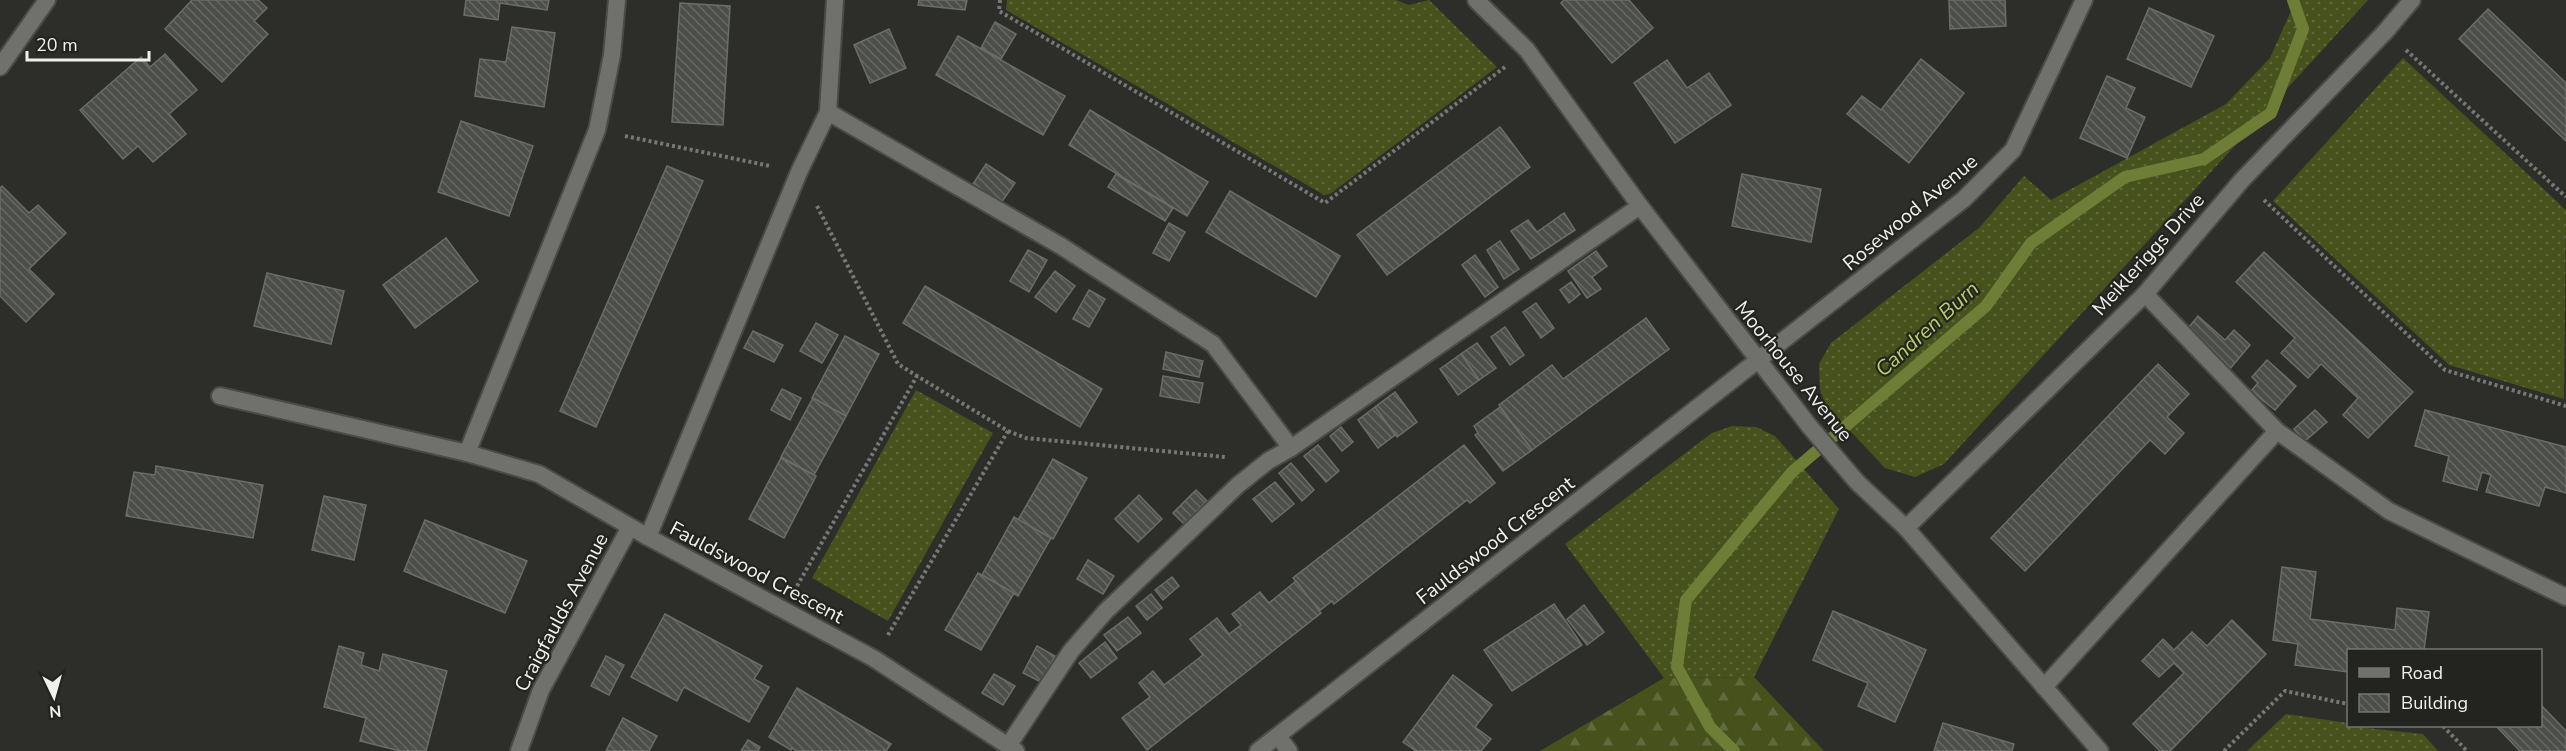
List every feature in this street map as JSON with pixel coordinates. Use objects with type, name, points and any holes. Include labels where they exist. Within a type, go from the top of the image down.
[{"type":"street","points":[[0,67],[47,0]]},
{"type":"street","points":[[467,453],[597,130],[612,55],[617,0]]},
{"type":"street","points":[[648,537],[799,172],[828,112],[835,0]]},
{"type":"street","name":"Moorhouse Avenue","points":[[1476,0],[1527,50],[1640,206],[1810,427],[1857,482],[1906,528],[2100,751]]},
{"type":"street","name":"Rosewood Avenue","points":[[1758,362],[1964,199],[2013,150],[2084,0]]},
{"type":"street","name":"Meikleriggs Drive","points":[[1906,528],[2145,294],[2242,180],[2385,32],[2412,0]]},
{"type":"street","points":[[828,112],[1061,246],[1213,344],[1291,448]]},
{"type":"street","points":[[1012,749],[1071,651],[1105,612],[1238,485],[1268,461],[1291,448],[1640,206]]},
{"type":"street","points":[[2145,294],[2277,431],[2389,511],[2566,597]]},
{"type":"street","name":"Fauldswood Crescent","points":[[1258,751],[1758,362]]},
{"type":"street","name":"Fauldswood Crescent","points":[[220,396],[467,453],[539,474],[648,537],[873,658],[1012,749]]},
{"type":"street","points":[[2044,687],[2277,431]]},
{"type":"street","name":"Craigfaulds Avenue","points":[[519,751],[541,690],[630,527]]},
{"type":"street","points":[[1278,736],[1289,751]]},
{"type":"path","points":[[1000,0],[999,11],[1326,203],[1527,50]]},
{"type":"path","points":[[2385,32],[2566,197]]},
{"type":"path","points":[[2242,180],[2445,370],[2566,406]]},
{"type":"path","points":[[783,609],[917,376],[1008,431],[1026,438],[1268,461]]},
{"type":"path","points":[[873,658],[1008,431]]},
{"type":"path","points":[[2224,751],[2285,692],[2347,704]]},
{"type":"path","points":[[2444,727],[2467,751]]},
{"type":"green space","points":[[1007,0],[1396,0],[1409,5],[1429,0],[1497,67],[1330,194],[1324,195],[1006,10]]},
{"type":"green space","points":[[2296,0],[2368,0],[1944,464],[1915,477],[1885,468],[1825,404],[1820,389],[1819,364],[1831,343],[1980,227],[2024,176],[2051,200],[2226,104],[2270,58]]},
{"type":"green space","points":[[2403,58],[2566,210],[2564,399],[2449,365],[2273,201]]},
{"type":"green space","points":[[916,390],[993,433],[888,621],[812,578]]},
{"type":"green space","points":[[1732,426],[1756,427],[1775,436],[1839,509],[1754,677],[1664,678],[1565,544],[1712,433]]},
{"type":"green space","points":[[1754,677],[1824,751],[1540,751],[1664,678]]},
{"type":"green space","points":[[2286,714],[2347,723],[2347,727],[2423,734],[2438,751],[2247,751]]},
{"type":"building","points":[[192,0],[258,0],[267,8],[254,21],[268,34],[222,82],[165,29]]},
{"type":"building","points":[[466,0],[549,0],[547,10],[500,3],[498,20],[464,15]]},
{"type":"building","points":[[919,0],[967,0],[965,10],[918,5]]},
{"type":"building","points":[[1564,0],[1629,0],[1653,28],[1612,63],[1561,3]]},
{"type":"building","points":[[1949,0],[2005,0],[2006,26],[1950,29]]},
{"type":"building","points":[[680,3],[730,6],[723,125],[672,122]]},
{"type":"building","points":[[2149,8],[2214,36],[2191,87],[2127,59]]},
{"type":"building","points":[[2488,9],[2566,83],[2566,141],[2459,39]]},
{"type":"building","points":[[995,22],[1016,34],[1001,59],[981,48]]},
{"type":"building","points":[[512,27],[555,33],[544,107],[475,96],[480,59],[506,62]]},
{"type":"building","points":[[889,29],[906,68],[870,83],[854,45]]},
{"type":"building","points":[[958,36],[1065,96],[1043,135],[936,75]]},
{"type":"building","points":[[165,54],[197,90],[169,114],[186,134],[153,162],[138,146],[123,159],[80,110],[141,57],[150,67]]},
{"type":"building","points":[[1921,59],[1964,93],[1909,163],[1847,114],[1862,96],[1881,110]]},
{"type":"building","points":[[1667,60],[1687,88],[1709,73],[1731,105],[1675,143],[1634,83]]},
{"type":"building","points":[[2107,76],[2135,88],[2126,108],[2145,117],[2127,158],[2080,138]]},
{"type":"building","points":[[1090,110],[1208,182],[1187,216],[1069,145]]},
{"type":"building","points":[[461,121],[533,146],[509,216],[438,192]]},
{"type":"building","points":[[1500,127],[1530,167],[1387,275],[1357,235]]},
{"type":"building","points":[[986,164],[1015,183],[1001,203],[973,184]]},
{"type":"building","points":[[667,166],[703,181],[596,427],[560,411]]},
{"type":"building","points":[[1116,174],[1173,208],[1165,221],[1108,187]]},
{"type":"building","points":[[1742,174],[1821,189],[1811,242],[1732,226]]},
{"type":"building","points":[[2,186],[29,213],[38,205],[66,233],[29,269],[54,294],[26,322],[0,296],[0,188]]},
{"type":"building","points":[[1230,191],[1340,256],[1316,297],[1206,232]]},
{"type":"building","points":[[1564,213],[1575,230],[1531,259],[1511,231],[1528,220],[1537,232]]},
{"type":"building","points":[[1169,223],[1185,232],[1169,261],[1153,253]]},
{"type":"building","points":[[446,238],[478,281],[415,328],[383,285]]},
{"type":"building","points":[[1500,241],[1519,269],[1504,279],[1487,250]]},
{"type":"building","points":[[1028,250],[1047,260],[1029,292],[1010,281]]},
{"type":"building","points":[[1596,251],[1607,266],[1592,277],[1601,289],[1587,298],[1568,271]]},
{"type":"building","points":[[2264,252],[2413,392],[2368,438],[2343,415],[2358,398],[2321,364],[2308,378],[2281,353],[2295,338],[2236,282]]},
{"type":"building","points":[[1475,255],[1498,287],[1485,297],[1462,265]]},
{"type":"building","points":[[1055,271],[1075,286],[1056,312],[1035,297]]},
{"type":"building","points":[[267,273],[344,291],[331,344],[254,326]]},
{"type":"building","points":[[1571,282],[1580,294],[1569,303],[1560,290]]},
{"type":"building","points":[[925,286],[1102,389],[1080,427],[903,323]]},
{"type":"building","points":[[1089,290],[1105,299],[1089,327],[1073,319]]},
{"type":"building","points":[[1536,303],[1554,328],[1541,338],[1523,312]]},
{"type":"building","points":[[2198,316],[2225,340],[2234,330],[2250,345],[2229,370],[2185,332]]},
{"type":"building","points":[[1646,318],[1669,349],[1532,450],[1499,405],[1552,365],[1563,379]]},
{"type":"building","points":[[816,323],[838,335],[822,363],[800,351]]},
{"type":"building","points":[[1505,327],[1524,355],[1510,365],[1491,337]]},
{"type":"building","points":[[753,331],[783,345],[774,362],[744,348]]},
{"type":"building","points":[[845,336],[879,354],[846,416],[812,398]]},
{"type":"building","points":[[1477,343],[1496,368],[1479,380],[1461,354]]},
{"type":"building","points":[[1166,352],[1203,361],[1199,377],[1163,369]]},
{"type":"building","points":[[1461,354],[1479,380],[1458,395],[1440,369]]},
{"type":"building","points":[[2267,360],[2296,386],[2275,410],[2251,391],[2258,383],[2252,377]]},
{"type":"building","points":[[2158,364],[2189,394],[2167,417],[2184,433],[2165,454],[2150,440],[2025,571],[1991,538]]},
{"type":"building","points":[[1163,376],[1203,383],[1199,403],[1160,396]]},
{"type":"building","points":[[782,389],[801,398],[790,420],[771,410]]},
{"type":"building","points":[[1395,392],[1417,422],[1397,437],[1375,407]]},
{"type":"building","points":[[813,398],[846,416],[814,475],[781,457]]},
{"type":"building","points":[[1375,407],[1395,435],[1378,448],[1358,420]]},
{"type":"building","points":[[1500,407],[1532,450],[1503,471],[1475,435],[1478,433],[1474,426]]},
{"type":"building","points":[[2315,410],[2327,422],[2305,441],[2294,429]]},
{"type":"building","points":[[2425,410],[2566,447],[2566,493],[2545,487],[2539,506],[2486,492],[2491,475],[2482,472],[2477,490],[2443,481],[2449,456],[2415,446]]},
{"type":"building","points":[[1341,427],[1353,442],[1342,451],[1330,436]]},
{"type":"building","points":[[1318,445],[1339,471],[1326,482],[1304,456]]},
{"type":"building","points":[[1464,445],[1495,483],[1470,503],[1467,500],[1334,604],[1332,601],[1319,611],[1293,578]]},
{"type":"building","points":[[781,458],[816,476],[784,538],[749,519]]},
{"type":"building","points":[[1053,459],[1087,478],[1053,539],[1018,520]]},
{"type":"building","points":[[1291,463],[1314,490],[1302,501],[1279,473]]},
{"type":"building","points":[[156,466],[263,485],[253,538],[126,516],[134,472],[155,475]]},
{"type":"building","points":[[1275,482],[1294,504],[1272,522],[1253,499]]},
{"type":"building","points":[[1196,490],[1207,501],[1184,524],[1173,513]]},
{"type":"building","points":[[1139,495],[1162,519],[1138,542],[1115,519]]},
{"type":"building","points":[[324,496],[366,505],[354,560],[312,550]]},
{"type":"building","points":[[1014,517],[1051,538],[1018,596],[982,575]]},
{"type":"building","points":[[425,520],[527,561],[505,613],[404,571]]},
{"type":"building","points":[[1088,560],[1114,576],[1103,594],[1077,579]]},
{"type":"building","points":[[2282,567],[2316,572],[2310,619],[2395,630],[2397,608],[2429,612],[2424,649],[2347,649],[2347,672],[2295,665],[2298,644],[2273,640]]},
{"type":"building","points":[[978,573],[1014,593],[981,650],[945,630]]},
{"type":"building","points":[[1172,577],[1179,586],[1163,600],[1155,590]]},
{"type":"building","points":[[1296,581],[1321,613],[1147,750],[1122,718],[1150,697],[1139,683],[1153,671],[1164,685],[1203,655],[1190,639],[1217,618],[1229,634],[1241,625],[1232,614],[1260,592],[1269,603]]},
{"type":"building","points":[[1151,594],[1162,608],[1147,620],[1136,606]]},
{"type":"building","points":[[1554,604],[1582,645],[1512,691],[1484,650]]},
{"type":"building","points":[[1584,605],[1604,632],[1587,645],[1567,619]]},
{"type":"building","points":[[1833,611],[1926,650],[1895,722],[1858,706],[1868,683],[1813,660]]},
{"type":"building","points":[[665,614],[762,666],[754,679],[769,687],[749,722],[684,687],[677,701],[631,677]]},
{"type":"building","points":[[1128,617],[1141,633],[1117,651],[1104,635]]},
{"type":"building","points":[[2232,620],[2266,654],[2170,751],[2160,751],[2133,724],[2184,673],[2174,663],[2159,677],[2142,661],[2163,639],[2174,650],[2192,632],[2207,646]]},
{"type":"building","points":[[1105,642],[1117,658],[1091,678],[1079,663]]},
{"type":"building","points":[[339,646],[364,653],[361,665],[379,671],[383,654],[447,671],[426,751],[400,751],[360,741],[366,718],[324,707]]},
{"type":"building","points":[[1037,646],[1055,656],[1041,682],[1023,673]]},
{"type":"building","points":[[606,656],[624,665],[609,695],[591,686]]},
{"type":"building","points":[[994,674],[1015,686],[1003,705],[982,693]]},
{"type":"building","points":[[1453,675],[1492,705],[1475,727],[1491,739],[1481,751],[1416,751],[1403,742]]},
{"type":"building","points":[[797,688],[891,744],[886,751],[797,751],[769,737]]},
{"type":"building","points":[[2542,706],[2566,731],[2566,751],[2520,751],[2497,727],[2542,727]]},
{"type":"building","points":[[623,718],[657,736],[649,751],[606,751]]},
{"type":"building","points":[[1943,723],[2014,744],[2012,751],[1934,751]]},
{"type":"building","points":[[748,740],[760,747],[758,751],[741,751]]},
{"type":"waterway","name":"Candren Burn","points":[[1734,751],[1710,727],[1677,667],[1686,600],[1792,472],[1986,306],[2031,243],[2125,177],[2204,159],[2271,113],[2303,29],[2293,0]]}]
